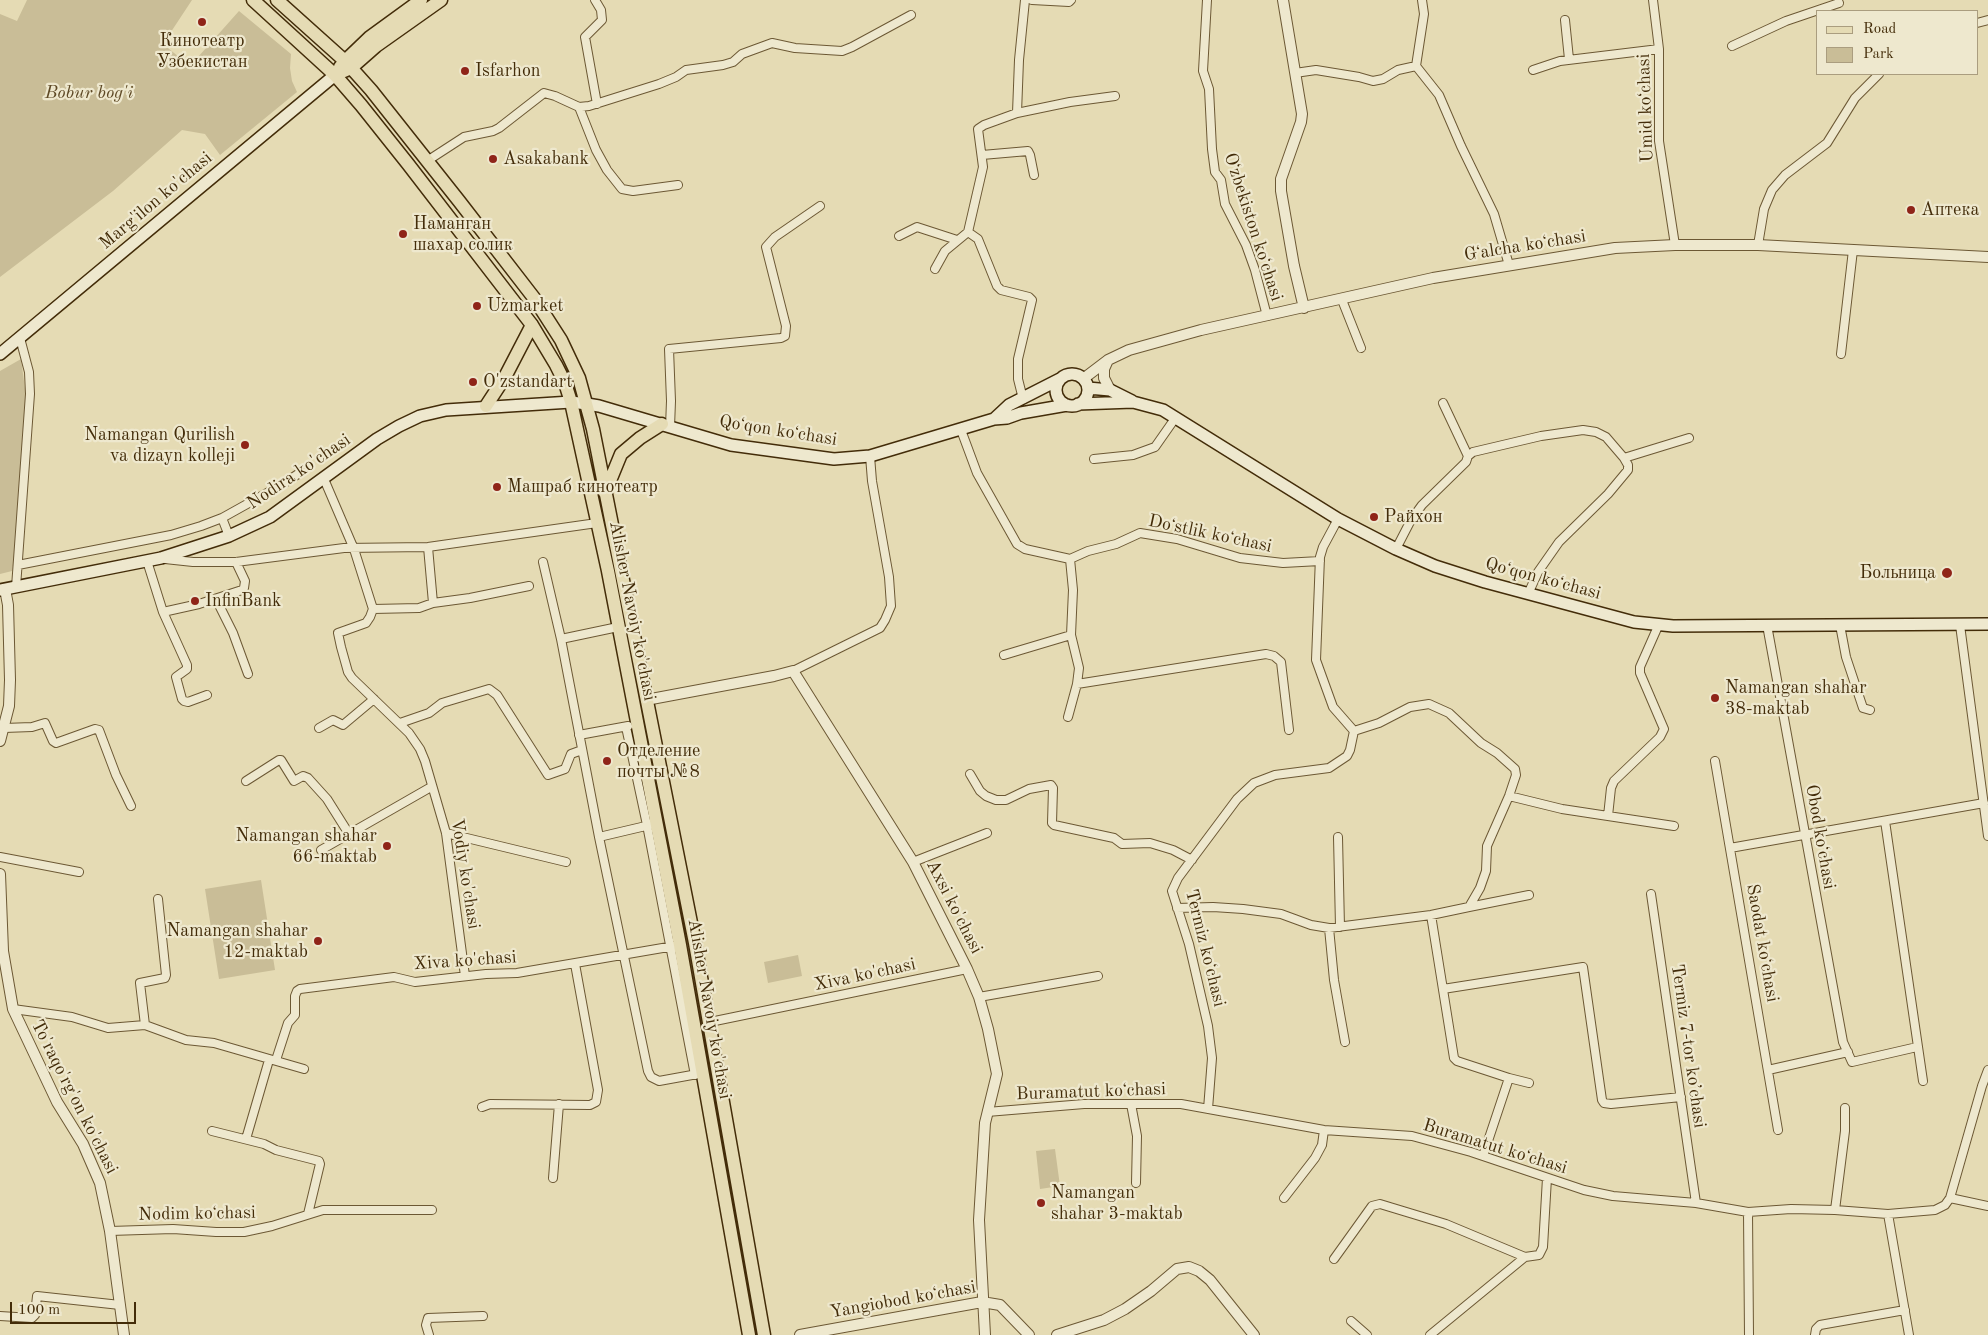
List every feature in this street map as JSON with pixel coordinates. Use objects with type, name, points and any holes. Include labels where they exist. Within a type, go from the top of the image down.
[{"type":"main road","name":"Alisher Navoiy ko'chasi","points":[[253,0],[335,75],[408,164],[532,325],[556,366],[571,402],[618,627],[631,725],[652,824],[749,1335]]},
{"type":"main road","name":"Alisher Navoiy ko'chasi","points":[[277,0],[348,64],[428,162],[534,298],[561,340],[579,378],[587,404],[710,1022],[764,1335]]},
{"type":"main road","points":[[348,64],[370,38],[421,0]]},
{"type":"main road","points":[[335,75],[441,0]]},
{"type":"main road","name":"Marg'ilon ko'chasi","points":[[0,354],[335,75]]},
{"type":"main road","points":[[486,406],[505,377],[532,325]]},
{"type":"main road","points":[[1068,374],[1074,374],[1085,383],[1085,398],[1072,405],[1059,399],[1056,389],[1060,380],[1068,374]]},
{"type":"main road","name":"Qoʻqon koʻchasi","points":[[994,419],[1010,405],[1060,380]]},
{"type":"main road","name":"Qoʻqon koʻchasi","points":[[1085,383],[1110,390],[1133,402],[1163,410],[1338,519],[1396,549],[1435,566],[1528,594],[1634,622],[1673,626],[1988,624]]},
{"type":"main road","name":"Nodira ko'chasi","points":[[7,589],[161,558],[229,536],[270,517],[377,439],[406,422],[434,412],[486,406],[571,402],[587,404]]},
{"type":"main road","name":"Qoʻqon koʻchasi","points":[[587,404],[731,445],[834,459],[870,456],[994,419],[1007,418],[1021,413],[1072,405],[1133,402]]},
{"type":"main road","points":[[605,493],[621,454],[640,438],[666,426]]},
{"type":"street","points":[[595,0],[601,10],[602,20],[585,37],[597,104]]},
{"type":"street","points":[[1017,113],[1025,0]]},
{"type":"street","points":[[1032,0],[1069,2],[1071,0]]},
{"type":"street","name":"Oʻzbekiston koʻchasi","points":[[1207,0],[1203,71],[1209,90],[1215,172],[1221,180],[1226,204],[1252,261],[1266,316]]},
{"type":"street","points":[[1283,0],[1302,114],[1301,122],[1285,162],[1281,185],[1286,226],[1304,308]]},
{"type":"street","points":[[1422,0],[1424,14],[1416,66],[1439,95],[1494,214],[1509,265]]},
{"type":"street","name":"Umid koʻchasi","points":[[1653,0],[1659,48],[1659,142],[1675,245]]},
{"type":"street","points":[[1732,46],[1786,21],[1839,1]]},
{"type":"street","points":[[428,162],[464,137],[499,128],[544,93],[579,107],[597,104],[676,78],[686,70],[723,66],[733,62],[742,54],[769,44],[842,51],[911,15]]},
{"type":"street","points":[[1565,20],[1569,59]]},
{"type":"street","points":[[1533,70],[1569,59],[1659,48]]},
{"type":"street","points":[[1295,73],[1316,70],[1373,80],[1383,79],[1398,70],[1416,66]]},
{"type":"street","points":[[1758,245],[1764,209],[1772,190],[1785,175],[1827,143],[1851,104],[1873,75]]},
{"type":"street","points":[[935,269],[945,251],[968,232],[983,167],[978,129],[1017,113],[1070,102],[1115,96]]},
{"type":"street","points":[[579,107],[596,150],[622,189],[633,191],[678,185]]},
{"type":"street","points":[[982,155],[1028,151],[1034,175]]},
{"type":"street","points":[[666,426],[671,401],[669,348],[782,338],[785,336],[786,326],[766,247],[775,237],[820,206]]},
{"type":"street","points":[[899,236],[917,227],[957,240]]},
{"type":"street","points":[[968,232],[978,239],[997,286],[1001,290],[1028,297],[1032,300],[1018,359],[1018,379],[1023,399]]},
{"type":"street","name":"Gʻalcha koʻchasi","points":[[1085,383],[1108,360],[1149,343],[1433,278],[1615,248],[1675,245],[1758,245],[1988,257]]},
{"type":"street","points":[[1841,354],[1853,250]]},
{"type":"street","points":[[1342,300],[1361,348]]},
{"type":"street","points":[[0,740],[9,706],[7,589],[18,565],[30,394],[29,372],[20,338]]},
{"type":"street","points":[[1108,360],[1104,368],[1104,378],[1110,390]]},
{"type":"street","points":[[1443,402],[1468,456]]},
{"type":"street","points":[[1094,458],[1133,455],[1155,448],[1176,418]]},
{"type":"street","points":[[961,430],[977,473],[1017,544],[1025,549],[1070,559],[1073,590],[1071,635],[1080,668],[1068,717]]},
{"type":"street","points":[[1396,549],[1411,520],[1422,505],[1466,462],[1468,456],[1473,452],[1541,436],[1590,430],[1606,437],[1624,458],[1628,465],[1626,472],[1608,494],[1559,542],[1538,572],[1528,594]]},
{"type":"street","points":[[1624,458],[1689,438]]},
{"type":"street","points":[[646,700],[794,671],[880,628],[892,606],[889,577],[872,481],[870,456]]},
{"type":"street","points":[[18,565],[171,535],[222,518],[301,472]]},
{"type":"street","points":[[324,479],[354,549],[373,609],[419,608],[433,603],[470,598],[529,586]]},
{"type":"street","points":[[222,518],[229,536]]},
{"type":"street","points":[[1338,519],[1323,547],[1320,562],[1316,660],[1333,707],[1354,731],[1378,723],[1410,707],[1429,704],[1441,708],[1482,744],[1506,759],[1515,769],[1516,775],[1509,796],[1488,843],[1486,872],[1480,888],[1469,907]]},
{"type":"street","points":[[161,558],[193,562],[236,562],[332,549],[428,547],[597,523]]},
{"type":"street","name":"Doʻstlik koʻchasi","points":[[1070,559],[1088,551],[1116,544],[1140,533],[1177,539],[1240,558],[1283,563],[1320,562]]},
{"type":"street","points":[[428,547],[433,603]]},
{"type":"street","points":[[147,561],[163,612],[187,665],[187,669],[176,677],[184,701],[207,695]]},
{"type":"street","points":[[163,612],[216,599],[244,588],[245,582],[236,562]]},
{"type":"street","points":[[543,562],[561,639],[599,837],[648,1071],[651,1077],[659,1081],[699,1074]]},
{"type":"street","points":[[216,599],[248,674]]},
{"type":"street","name":"Vodiy ko'chasi","points":[[373,609],[366,623],[340,632],[338,636],[348,672],[400,723],[420,749],[446,833],[465,976]]},
{"type":"street","points":[[1608,816],[1611,788],[1614,781],[1660,736],[1664,728],[1640,673],[1640,667],[1659,624]]},
{"type":"street","name":"Obod koʻchasi","points":[[1766,625],[1839,1028],[1848,1052]]},
{"type":"street","points":[[1840,625],[1846,657],[1863,708],[1870,710]]},
{"type":"street","points":[[1960,625],[1988,836]]},
{"type":"street","points":[[561,639],[618,627]]},
{"type":"street","points":[[1004,655],[1071,635]]},
{"type":"street","points":[[1077,684],[1266,654],[1274,656],[1281,662],[1289,730]]},
{"type":"street","name":"Axsi ko'chasi","points":[[794,671],[913,862],[967,969],[979,997],[997,1074],[987,1112],[979,1220],[985,1335]]},
{"type":"street","points":[[400,723],[429,713],[442,703],[489,689],[498,694],[548,775],[564,769],[570,754],[582,750]]},
{"type":"street","points":[[319,728],[334,720],[343,725],[374,699]]},
{"type":"street","points":[[4,728],[32,727],[45,723],[53,742],[56,743],[95,729],[100,730],[116,775],[131,806]]},
{"type":"street","points":[[579,735],[631,725]]},
{"type":"street","name":"Termiz koʻchasi","points":[[1208,1109],[1212,1058],[1208,1026],[1189,944],[1172,891],[1174,884],[1237,799],[1254,783],[1275,776],[1330,768],[1346,756],[1354,731]]},
{"type":"street","points":[[246,781],[279,760],[282,760],[294,781],[303,776],[308,778],[327,799],[350,834]]},
{"type":"street","name":"Saodat koʻchasi","points":[[1715,761],[1778,1130]]},
{"type":"street","points":[[970,774],[980,791],[996,800],[1006,800],[1028,789],[1051,785],[1053,788],[1052,823],[1054,826],[1114,838],[1122,844],[1150,843],[1173,850],[1192,860]]},
{"type":"street","points":[[321,850],[432,787]]},
{"type":"street","points":[[1509,796],[1562,809],[1674,826]]},
{"type":"street","points":[[1730,848],[1984,803]]},
{"type":"street","points":[[1884,821],[1923,1081]]},
{"type":"street","points":[[599,837],[652,824]]},
{"type":"street","points":[[446,833],[566,862]]},
{"type":"street","points":[[913,862],[986,833]]},
{"type":"street","points":[[1338,837],[1340,928]]},
{"type":"street","points":[[0,857],[79,872]]},
{"type":"street","name":"To'raqo'rg'on ko'chasi","points":[[0,874],[2,951],[12,1009],[57,1102],[83,1144],[100,1183],[110,1231],[124,1335]]},
{"type":"street","name":"Termiz 7-tor koʼchasi","points":[[1651,894],[1696,1204]]},
{"type":"street","points":[[1177,908],[1213,907],[1243,909],[1281,914],[1311,925],[1340,928],[1431,915],[1529,895]]},
{"type":"street","points":[[144,1025],[140,983],[142,981],[165,978],[166,975],[158,899]]},
{"type":"street","points":[[1431,915],[1454,1060],[1529,1083]]},
{"type":"street","points":[[1329,928],[1334,980],[1345,1042]]},
{"type":"street","name":"Xiva ko'chasi","points":[[273,1060],[288,1022],[295,1015],[295,996],[297,991],[300,990],[394,977],[415,982],[486,974],[517,973],[675,946]]},
{"type":"street","points":[[482,1107],[490,1104],[594,1104],[598,1098],[575,964]]},
{"type":"street","points":[[1443,989],[1583,967],[1602,1100],[1604,1103],[1611,1104],[1681,1097]]},
{"type":"street","name":"Xiva ko'chasi","points":[[710,1022],[967,969]]},
{"type":"street","points":[[979,997],[1098,976]]},
{"type":"street","points":[[12,1009],[72,1017],[108,1028],[144,1025],[186,1040],[214,1044],[304,1069]]},
{"type":"street","points":[[1768,1070],[1848,1052],[1852,1062],[1917,1047]]},
{"type":"street","points":[[246,1139],[273,1060]]},
{"type":"street","points":[[1988,1070],[1950,1198],[1988,1206]]},
{"type":"street","points":[[1483,1156],[1509,1078]]},
{"type":"street","points":[[553,1178],[559,1104]]},
{"type":"street","name":"Buramatut koʻchasi","points":[[987,1112],[1084,1104],[1181,1104],[1324,1130],[1412,1136],[1483,1156],[1584,1190],[1613,1196],[1696,1204],[1748,1212],[1791,1209],[1888,1214],[1935,1210],[1945,1205],[1950,1198]]},
{"type":"street","points":[[1131,1104],[1137,1136],[1136,1183]]},
{"type":"street","points":[[1835,1210],[1845,1131],[1845,1108]]},
{"type":"street","points":[[1284,1198],[1315,1158],[1322,1145],[1324,1130]]},
{"type":"street","points":[[212,1131],[319,1161],[308,1214]]},
{"type":"street","points":[[1334,1259],[1372,1206],[1378,1204],[1446,1224],[1525,1257],[1539,1255],[1543,1247],[1547,1178]]},
{"type":"street","name":"Nodim koʻchasi","points":[[110,1231],[173,1228],[216,1232],[244,1232],[272,1226],[323,1210],[432,1210]]},
{"type":"street","points":[[1748,1212],[1749,1335]]},
{"type":"street","points":[[1888,1214],[1909,1335]]},
{"type":"street","points":[[1430,1335],[1525,1257]]},
{"type":"street","points":[[1058,1335],[1104,1320],[1125,1310],[1152,1291],[1176,1269],[1189,1266],[1200,1271],[1210,1280],[1254,1335]]},
{"type":"street","points":[[0,1316],[34,1317],[37,1296],[120,1305]]},
{"type":"street","name":"Yangiobod koʻchasi","points":[[800,1335],[982,1302],[1000,1305],[1030,1335]]},
{"type":"street","points":[[1815,1335],[1816,1329],[1820,1325],[1905,1310]]},
{"type":"street","points":[[429,1335],[426,1325],[428,1318],[483,1316]]},
{"type":"street","points":[[1350,1321],[1368,1335]]},
{"type":"green space","name":"Bobur bog'i","points":[[27,0],[192,0],[163,44],[190,66],[239,11],[291,54],[290,68],[292,81],[297,92],[220,155],[205,134],[182,130],[113,191],[0,277],[0,14],[17,21]]},
{"type":"green space","points":[[21,359],[27,404],[16,548],[12,571],[0,574],[0,371]]},
{"type":"green space","points":[[261,880],[275,970],[219,979],[205,889]]},
{"type":"green space","points":[[798,955],[802,976],[768,983],[764,962]]},
{"type":"green space","points":[[1055,1149],[1060,1186],[1040,1189],[1036,1151]]},
{"type":"place","name":"Кинотеатр Узбекистан","points":[[202,22]]},
{"type":"place","name":"Isfarhon","points":[[465,71]]},
{"type":"place","name":"Asakabank","points":[[493,159]]},
{"type":"place","name":"Аптека","points":[[1911,210]]},
{"type":"place","name":"Наманган шахар солик","points":[[403,234]]},
{"type":"place","name":"Uzmarket","points":[[477,306]]},
{"type":"place","name":"O'zstandart","points":[[473,382]]},
{"type":"place","name":"Namangan Qurilish va dizayn kolleji","points":[[245,445]]},
{"type":"place","name":"Машраб кинотеатр","points":[[497,487]]},
{"type":"place","name":"Райхон","points":[[1374,517]]},
{"type":"place","name":"Больница","points":[[1947,573]]},
{"type":"place","name":"InfinBank","points":[[195,601]]},
{"type":"place","name":"Namangan shahar 38-maktab","points":[[1715,698]]},
{"type":"place","name":"Отделение почты №8","points":[[607,761]]},
{"type":"place","name":"Namangan shahar 66-maktab","points":[[387,846]]},
{"type":"place","name":"Namangan shahar 12-maktab","points":[[318,941]]},
{"type":"place","name":"Namangan shahar 3-maktab","points":[[1041,1203]]}]
